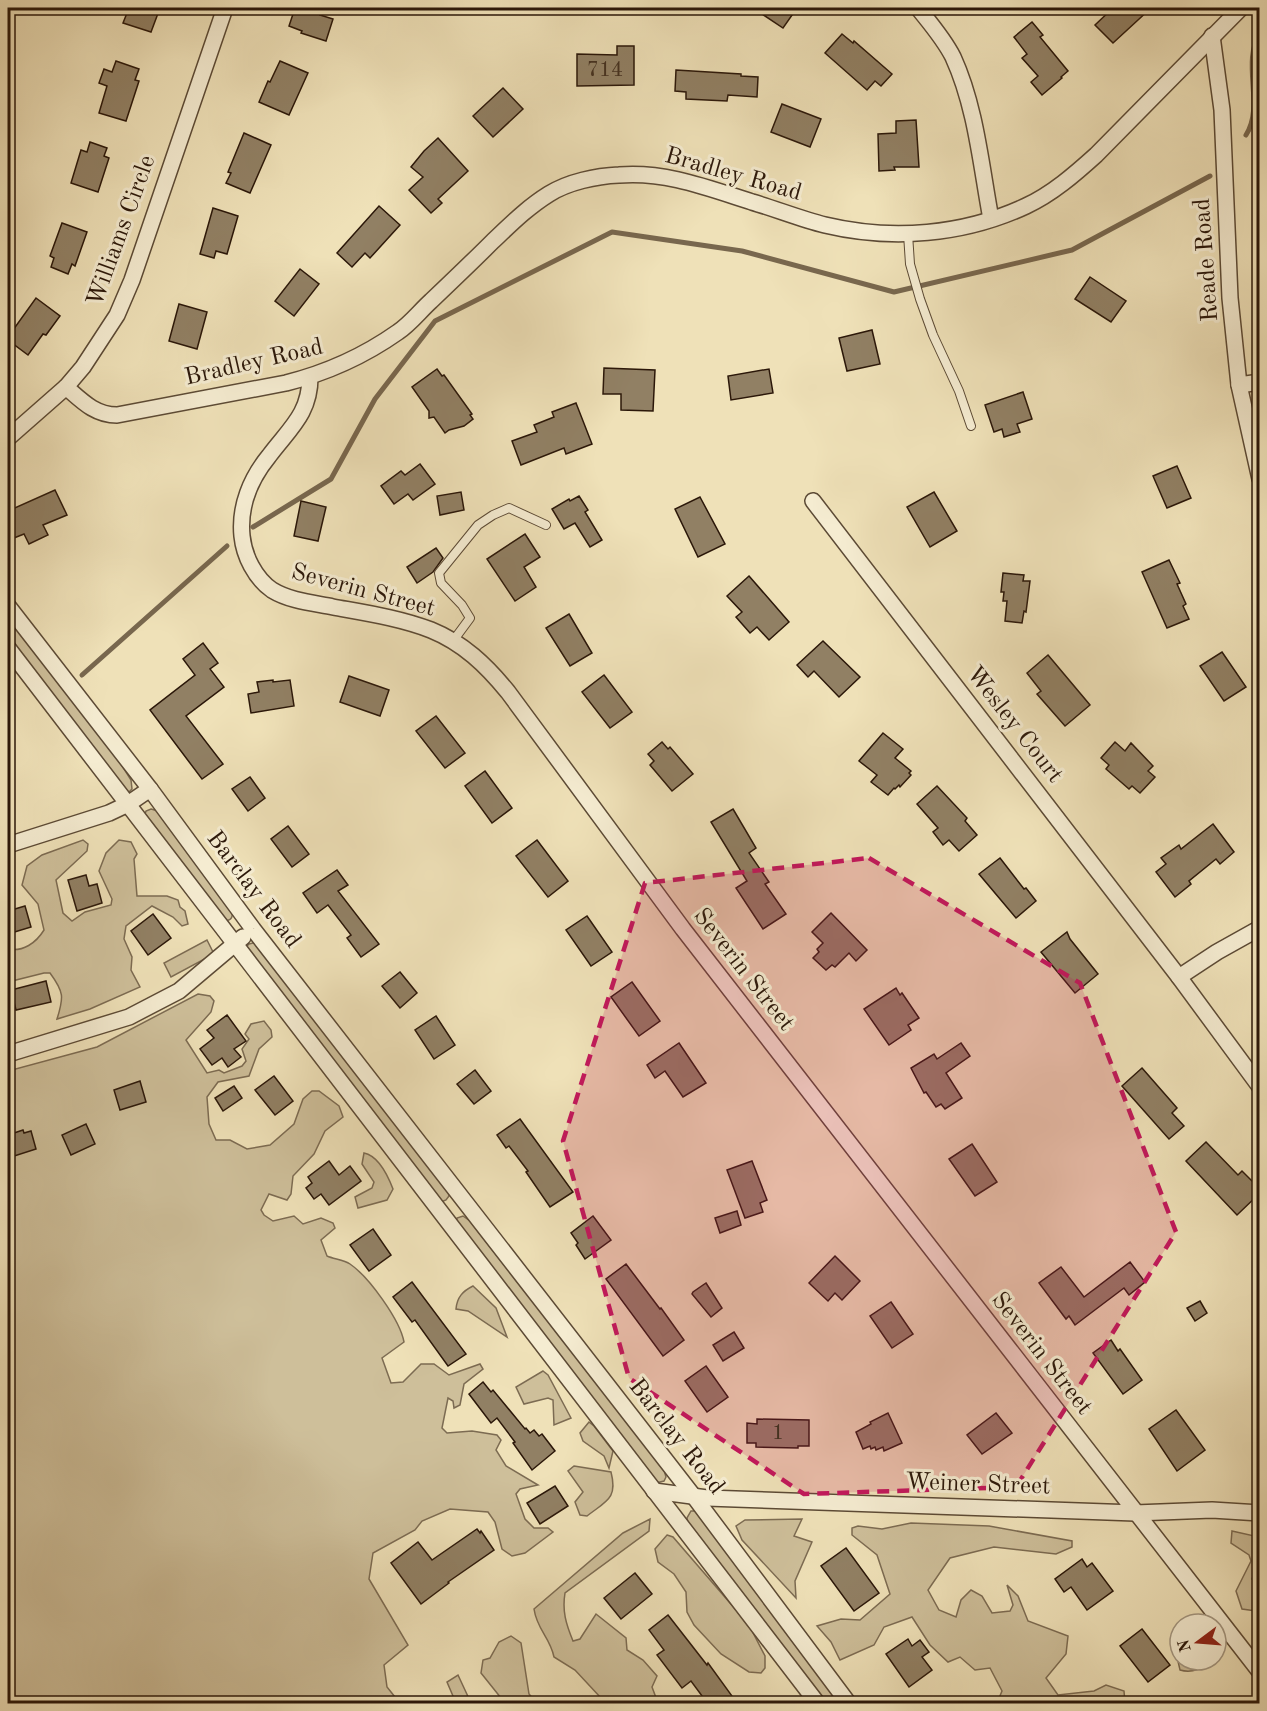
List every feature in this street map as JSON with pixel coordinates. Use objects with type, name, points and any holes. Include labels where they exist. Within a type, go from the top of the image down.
[{"type":"street","name":"Williams Circle","points":[[8,438],[66,387],[83,367],[117,315],[132,280],[225,8]]},
{"type":"street","points":[[918,8],[952,56],[964,86],[991,219]]},
{"type":"street","name":"Bradley Road","points":[[66,387],[93,410],[117,416],[310,377],[352,360],[399,332],[523,212],[551,193],[580,181],[618,174],[649,174],[680,179],[825,225],[864,232],[908,234],[950,229],[991,219],[1027,206],[1072,176],[1096,155],[1241,8]]},
{"type":"street","name":"Reade Road","points":[[1212,36],[1222,110],[1230,298],[1239,385],[1260,479]]},
{"type":"street","name":"Severin Street","points":[[310,377],[309,394],[302,414],[268,456],[256,475],[243,509],[241,534],[243,545],[249,561],[266,585],[299,601],[384,616],[429,629],[472,653],[491,670],[683,929],[1260,1672]]},
{"type":"street","points":[[1239,385],[1260,382]]},
{"type":"street","name":"Wesley Court","points":[[813,501],[1179,977],[1260,1087]]},
{"type":"street","name":"Barclay Road","points":[[8,606],[150,789],[253,929],[695,1498],[849,1704]]},
{"type":"street","name":"Barclay Road","points":[[8,648],[818,1704]]},
{"type":"street","points":[[8,844],[102,815],[128,804],[150,789]]},
{"type":"street","points":[[1179,977],[1260,928]]},
{"type":"street","points":[[8,1054],[129,1017],[179,991],[253,929]]},
{"type":"street","points":[[443,1216],[464,1200]]},
{"type":"street","name":"Weiner Street","points":[[654,1491],[695,1498],[1135,1513],[1212,1510],[1260,1513]]},
{"type":"lane","points":[[908,234],[910,264],[920,298],[933,335],[959,391],[971,426]]},
{"type":"lane","points":[[453,641],[470,618],[462,605],[441,583],[439,573],[478,525],[493,515],[509,508],[546,525]]},
{"type":"highlighted area","points":[[869,858],[1080,983],[1176,1232],[1016,1487],[804,1494],[629,1378],[563,1141],[645,883]]},
{"type":"shaded area","points":[[8,614],[121,764],[131,780],[132,789],[129,792],[123,789],[8,637]]},
{"type":"shaded area","points":[[151,809],[158,811],[232,911],[230,920],[226,921],[145,814]]},
{"type":"shaded area","points":[[83,840],[88,844],[87,851],[56,880],[63,913],[72,921],[85,912],[111,905],[112,899],[99,871],[106,853],[119,840],[131,842],[137,854],[134,859],[137,896],[167,896],[178,900],[180,907],[185,911],[188,924],[182,926],[173,917],[152,906],[126,926],[124,939],[132,957],[131,970],[140,987],[90,1009],[57,1019],[61,995],[55,980],[50,973],[44,973],[8,982],[8,949],[14,950],[29,945],[44,930],[38,904],[22,885],[27,866],[42,855]]},
{"type":"shaded area","points":[[207,940],[214,954],[171,977],[164,963]]},
{"type":"shaded area","points":[[256,943],[448,1191],[449,1196],[446,1200],[441,1202],[246,947]]},
{"type":"shaded area","points":[[198,994],[210,996],[214,1001],[211,1012],[186,1040],[207,1073],[219,1070],[224,1073],[242,1066],[246,1061],[242,1049],[249,1039],[245,1034],[251,1024],[264,1021],[271,1030],[272,1037],[259,1049],[249,1076],[218,1082],[207,1097],[209,1124],[216,1140],[230,1140],[247,1149],[270,1145],[294,1124],[303,1099],[312,1091],[319,1091],[339,1106],[343,1117],[325,1131],[314,1154],[293,1176],[291,1194],[287,1200],[269,1194],[261,1210],[264,1215],[273,1221],[294,1216],[303,1224],[321,1218],[333,1223],[335,1228],[321,1240],[327,1256],[345,1261],[358,1270],[383,1300],[401,1333],[404,1342],[382,1358],[391,1383],[403,1382],[421,1364],[434,1364],[449,1375],[480,1364],[483,1369],[464,1384],[460,1405],[454,1408],[453,1401],[448,1398],[442,1428],[447,1433],[472,1431],[497,1435],[501,1440],[496,1450],[506,1466],[538,1485],[520,1489],[516,1494],[525,1519],[534,1528],[548,1528],[553,1532],[525,1553],[512,1556],[502,1549],[495,1522],[488,1512],[450,1509],[422,1521],[415,1530],[373,1553],[369,1579],[408,1645],[384,1665],[387,1687],[395,1697],[421,1703],[8,1704],[8,1071],[97,1047]]},
{"type":"shaded area","points":[[364,1153],[378,1162],[393,1189],[387,1200],[358,1208],[355,1197],[372,1188],[374,1182],[362,1164]]},
{"type":"shaded area","points":[[463,1216],[470,1221],[664,1470],[666,1477],[664,1481],[656,1483],[456,1222],[457,1218]]},
{"type":"shaded area","points":[[473,1286],[496,1308],[507,1337],[468,1311],[456,1309],[461,1295]]},
{"type":"shaded area","points":[[543,1371],[548,1375],[571,1418],[554,1425],[553,1400],[548,1398],[524,1404],[516,1387]]},
{"type":"shaded area","points":[[589,1422],[613,1451],[609,1468],[604,1456],[583,1441],[580,1433]]},
{"type":"shaded area","points":[[574,1466],[611,1472],[613,1488],[609,1499],[587,1516],[580,1515],[575,1502],[583,1492],[568,1471]]},
{"type":"shaded area","points":[[691,1511],[696,1511],[842,1703],[825,1703],[688,1523],[687,1518]]},
{"type":"shaded area","points":[[650,1519],[649,1531],[565,1593],[565,1617],[573,1641],[580,1639],[596,1614],[626,1638],[627,1650],[643,1660],[657,1676],[652,1687],[658,1703],[600,1703],[601,1698],[575,1670],[554,1657],[534,1609],[623,1533]]},
{"type":"shaded area","points":[[802,1519],[794,1536],[812,1542],[795,1581],[796,1598],[742,1540],[736,1526],[745,1520]]},
{"type":"shaded area","points":[[911,1523],[989,1526],[1072,1541],[1072,1547],[1056,1554],[994,1547],[950,1558],[928,1590],[939,1610],[956,1617],[961,1600],[971,1590],[982,1596],[992,1613],[1010,1611],[1013,1605],[1007,1585],[1018,1596],[1028,1621],[1068,1636],[1066,1654],[1046,1678],[1058,1695],[1094,1691],[1106,1685],[1124,1691],[1125,1703],[997,1703],[1002,1691],[990,1668],[975,1670],[960,1657],[948,1662],[930,1645],[912,1617],[884,1627],[874,1645],[840,1660],[831,1642],[817,1626],[841,1619],[860,1620],[890,1594],[877,1555],[852,1535],[852,1528],[858,1526],[882,1529]]},
{"type":"shaded area","points":[[1232,1531],[1259,1537],[1259,1566],[1252,1579],[1259,1584],[1259,1609],[1256,1611],[1242,1609],[1236,1591],[1251,1561],[1249,1555],[1231,1543]]},
{"type":"shaded area","points":[[667,1535],[673,1537],[749,1625],[765,1656],[765,1668],[761,1673],[749,1672],[721,1654],[694,1625],[687,1612],[686,1592],[674,1574],[658,1562],[655,1549]]},
{"type":"shaded area","points":[[511,1636],[521,1643],[529,1694],[537,1703],[505,1703],[481,1673],[483,1660],[490,1658],[499,1642]]},
{"type":"shaded area","points":[[458,1675],[471,1703],[456,1703],[447,1682]]},
{"type":"building","points":[[129,8],[160,8],[151,32],[123,23]]},
{"type":"building","points":[[295,8],[323,8],[320,15],[333,19],[326,41],[301,33],[302,31],[289,26]]},
{"type":"building","points":[[753,8],[797,8],[783,28]]},
{"type":"building","points":[[1113,8],[1151,8],[1113,43],[1095,25]]},
{"type":"building","points":[[1032,22],[1043,35],[1040,37],[1068,71],[1042,95],[1031,82],[1038,76],[1022,58],[1027,54],[1014,37]]},
{"type":"building","points":[[842,34],[853,43],[854,41],[892,74],[881,86],[875,81],[867,90],[825,53]]},
{"type":"building","points":[[617,46],[634,46],[634,85],[577,86],[577,54],[617,55]]},
{"type":"building","points":[[116,61],[139,69],[135,80],[139,81],[126,121],[99,113],[107,86],[99,83],[104,69],[112,72]]},
{"type":"building","points":[[280,61],[308,73],[289,115],[259,102]]},
{"type":"building","points":[[676,70],[758,77],[757,97],[728,95],[727,101],[686,99],[686,92],[675,91]]},
{"type":"building","points":[[503,88],[523,109],[493,137],[473,116]]},
{"type":"building","points":[[782,104],[821,119],[810,147],[771,132]]},
{"type":"building","points":[[916,120],[919,167],[894,167],[895,170],[879,171],[878,134],[896,133],[896,121]]},
{"type":"building","points":[[244,133],[271,145],[250,193],[226,183],[231,173],[228,172]]},
{"type":"building","points":[[438,138],[468,171],[438,199],[442,203],[431,213],[409,190],[423,177],[411,167]]},
{"type":"building","points":[[90,142],[107,148],[104,156],[109,158],[98,192],[71,183],[81,150],[87,152]]},
{"type":"building","points":[[379,206],[400,225],[370,258],[365,253],[352,267],[337,253]]},
{"type":"building","points":[[213,208],[238,216],[227,254],[216,251],[214,258],[200,254]]},
{"type":"building","points":[[62,223],[87,232],[75,266],[72,264],[68,274],[51,267],[54,258],[50,256]]},
{"type":"building","points":[[300,269],[319,284],[294,316],[275,301]]},
{"type":"building","points":[[1090,277],[1126,301],[1111,322],[1075,299]]},
{"type":"building","points":[[36,298],[60,316],[28,355],[8,340],[8,337]]},
{"type":"building","points":[[179,304],[207,312],[197,349],[169,341]]},
{"type":"building","points":[[872,330],[880,364],[847,371],[839,338]]},
{"type":"building","points":[[604,368],[655,370],[653,411],[621,410],[621,394],[603,394]]},
{"type":"building","points":[[437,369],[442,376],[444,375],[472,414],[470,415],[473,419],[464,426],[445,433],[434,417],[429,418],[429,411],[412,387]]},
{"type":"building","points":[[769,369],[773,393],[731,400],[728,376]]},
{"type":"building","points":[[1023,392],[1032,419],[1017,424],[1020,432],[1004,437],[1002,429],[994,432],[985,405]]},
{"type":"building","points":[[576,403],[592,444],[566,454],[564,448],[521,465],[512,441],[537,432],[534,425],[554,417],[552,412]]},
{"type":"building","points":[[420,464],[435,484],[413,500],[408,494],[394,504],[381,486],[401,471],[405,475]]},
{"type":"building","points":[[1177,466],[1191,498],[1167,508],[1153,476]]},
{"type":"building","points":[[55,490],[67,515],[43,525],[48,535],[29,544],[24,534],[14,538],[8,523],[8,511]]},
{"type":"building","points":[[461,492],[464,510],[440,515],[437,496]]},
{"type":"building","points":[[934,492],[957,531],[930,547],[907,507]]},
{"type":"building","points":[[579,496],[588,510],[585,512],[602,540],[590,547],[575,523],[564,529],[552,509]]},
{"type":"building","points":[[700,497],[725,544],[698,557],[675,509]]},
{"type":"building","points":[[301,501],[326,507],[318,541],[294,536]]},
{"type":"building","points":[[525,534],[540,557],[524,567],[536,587],[515,601],[487,559]]},
{"type":"building","points":[[436,548],[443,558],[433,572],[417,583],[407,567]]},
{"type":"building","points":[[1169,560],[1180,583],[1177,584],[1186,604],[1183,606],[1189,619],[1167,628],[1142,572]]},
{"type":"building","points":[[1003,573],[1024,575],[1023,581],[1030,581],[1026,612],[1024,611],[1022,623],[1005,621],[1007,601],[1003,601],[1004,592],[1001,592]]},
{"type":"building","points":[[749,576],[789,622],[769,640],[757,627],[750,633],[736,617],[742,612],[727,596]]},
{"type":"building","points":[[569,614],[592,653],[570,666],[546,628]]},
{"type":"building","points":[[823,641],[860,677],[839,697],[814,671],[808,677],[797,665]]},
{"type":"building","points":[[203,643],[218,663],[210,669],[224,687],[186,716],[223,764],[202,779],[150,710],[195,675],[183,659]]},
{"type":"building","points":[[1222,652],[1246,687],[1224,701],[1200,666]]},
{"type":"building","points":[[1048,655],[1090,705],[1065,726],[1037,694],[1041,691],[1027,673]]},
{"type":"building","points":[[604,675],[632,712],[610,728],[582,692]]},
{"type":"building","points":[[349,676],[389,690],[380,716],[340,702]]},
{"type":"building","points":[[273,680],[273,682],[290,680],[294,706],[251,713],[248,694],[259,692],[257,682]]},
{"type":"building","points":[[436,716],[465,753],[445,768],[416,731]]},
{"type":"building","points":[[883,733],[903,749],[895,758],[911,771],[909,773],[911,775],[900,787],[899,785],[894,788],[888,795],[871,782],[877,775],[859,761]]},
{"type":"building","points":[[662,742],[668,749],[670,747],[693,774],[672,791],[650,765],[654,761],[648,754]]},
{"type":"building","points":[[1115,742],[1125,751],[1131,743],[1153,766],[1148,771],[1155,777],[1140,793],[1132,786],[1129,789],[1106,769],[1109,765],[1101,758]]},
{"type":"building","points":[[485,771],[512,808],[492,823],[465,786]]},
{"type":"building","points":[[250,777],[265,798],[248,811],[232,789]]},
{"type":"building","points":[[937,786],[967,818],[965,821],[977,835],[959,851],[949,840],[943,845],[933,832],[938,828],[917,804]]},
{"type":"building","points":[[733,809],[756,848],[749,853],[769,882],[765,884],[786,914],[763,929],[736,888],[747,881],[711,822]]},
{"type":"building","points":[[1213,824],[1234,852],[1220,864],[1216,859],[1189,881],[1191,884],[1175,897],[1156,872],[1166,864],[1161,858],[1179,845],[1181,849]]},
{"type":"building","points":[[288,826],[309,854],[292,867],[271,839]]},
{"type":"building","points":[[537,840],[568,881],[548,897],[516,856]]},
{"type":"building","points":[[1000,858],[1036,901],[1016,918],[979,874]]},
{"type":"building","points":[[337,870],[348,885],[338,891],[379,944],[361,957],[347,938],[351,935],[328,905],[317,913],[303,893]]},
{"type":"building","points":[[86,875],[89,886],[97,884],[102,903],[77,911],[68,880]]},
{"type":"building","points":[[25,906],[31,927],[8,934],[8,911]]},
{"type":"building","points":[[831,913],[867,950],[856,961],[849,953],[835,967],[832,965],[826,970],[813,958],[823,943],[812,932]]},
{"type":"building","points":[[153,914],[171,938],[148,955],[131,931]]},
{"type":"building","points":[[587,916],[612,952],[591,966],[566,930]]},
{"type":"building","points":[[1067,932],[1098,974],[1075,993],[1041,952]]},
{"type":"building","points":[[400,972],[417,993],[400,1008],[382,986]]},
{"type":"building","points":[[46,981],[51,1002],[16,1010],[11,990]]},
{"type":"building","points":[[632,982],[660,1021],[639,1036],[611,997]]},
{"type":"building","points":[[896,988],[919,1018],[908,1025],[911,1030],[889,1045],[864,1009]]},
{"type":"building","points":[[227,1015],[246,1041],[234,1049],[241,1057],[228,1067],[222,1058],[212,1065],[200,1049],[214,1038],[207,1030]]},
{"type":"building","points":[[436,1016],[455,1045],[434,1059],[415,1030]]},
{"type":"building","points":[[679,1043],[706,1083],[683,1097],[665,1071],[655,1078],[647,1065]]},
{"type":"building","points":[[961,1043],[970,1056],[946,1073],[962,1098],[945,1109],[941,1104],[936,1107],[926,1092],[924,1093],[911,1068],[934,1054],[937,1059]]},
{"type":"building","points":[[1142,1068],[1177,1108],[1172,1113],[1184,1126],[1169,1139],[1122,1086]]},
{"type":"building","points":[[475,1070],[491,1091],[474,1104],[457,1084]]},
{"type":"building","points":[[274,1076],[293,1101],[275,1115],[255,1090]]},
{"type":"building","points":[[140,1081],[146,1102],[120,1110],[114,1090]]},
{"type":"building","points":[[234,1086],[242,1098],[223,1111],[215,1098]]},
{"type":"building","points":[[520,1119],[573,1192],[550,1207],[526,1172],[528,1171],[509,1146],[506,1148],[497,1135]]},
{"type":"building","points":[[86,1124],[95,1144],[71,1155],[62,1135]]},
{"type":"building","points":[[23,1130],[24,1133],[31,1131],[36,1149],[8,1158],[8,1135]]},
{"type":"building","points":[[1206,1142],[1238,1175],[1242,1171],[1260,1189],[1260,1193],[1237,1215],[1186,1161]]},
{"type":"building","points":[[972,1144],[997,1182],[975,1196],[949,1159]]},
{"type":"building","points":[[329,1161],[339,1175],[350,1166],[361,1181],[329,1205],[321,1194],[314,1199],[306,1188],[312,1183],[308,1177]]},
{"type":"building","points":[[752,1161],[767,1200],[760,1203],[763,1212],[745,1218],[727,1170]]},
{"type":"building","points":[[737,1211],[741,1225],[720,1233],[715,1218]]},
{"type":"building","points":[[593,1216],[611,1240],[585,1259],[571,1233]]},
{"type":"building","points":[[373,1229],[391,1255],[369,1271],[350,1245]]},
{"type":"building","points":[[835,1256],[860,1281],[842,1300],[835,1293],[828,1301],[809,1283]]},
{"type":"building","points":[[1130,1262],[1145,1282],[1129,1295],[1124,1288],[1075,1325],[1069,1316],[1066,1319],[1039,1283],[1061,1267],[1084,1297]]},
{"type":"building","points":[[626,1264],[684,1340],[663,1356],[606,1279]]},
{"type":"building","points":[[412,1282],[466,1354],[448,1366],[415,1320],[412,1322],[393,1297]]},
{"type":"building","points":[[706,1283],[722,1308],[711,1317],[692,1294]]},
{"type":"building","points":[[1200,1301],[1207,1313],[1195,1321],[1187,1308]]},
{"type":"building","points":[[891,1302],[913,1334],[892,1348],[870,1316]]},
{"type":"building","points":[[734,1332],[744,1348],[723,1361],[713,1345]]},
{"type":"building","points":[[1111,1340],[1142,1380],[1123,1394],[1093,1353]]},
{"type":"building","points":[[706,1366],[728,1397],[707,1412],[685,1381]]},
{"type":"building","points":[[483,1382],[491,1392],[493,1390],[525,1429],[530,1433],[534,1430],[539,1436],[542,1434],[555,1451],[532,1470],[497,1418],[491,1423],[469,1394]]},
{"type":"building","points":[[1176,1410],[1205,1450],[1177,1471],[1149,1429]]},
{"type":"building","points":[[888,1413],[902,1443],[884,1451],[883,1447],[876,1450],[875,1447],[871,1449],[870,1446],[863,1449],[856,1432]]},
{"type":"building","points":[[996,1413],[1012,1433],[982,1454],[967,1435]]},
{"type":"building","points":[[757,1419],[809,1420],[809,1446],[756,1447],[756,1443],[747,1443],[747,1423],[757,1424]]},
{"type":"building","points":[[555,1486],[568,1506],[540,1524],[527,1503]]},
{"type":"building","points":[[477,1529],[480,1533],[481,1531],[494,1550],[421,1604],[391,1563],[418,1542],[432,1560]]},
{"type":"building","points":[[846,1548],[879,1593],[854,1611],[821,1566]]},
{"type":"building","points":[[1082,1559],[1087,1567],[1092,1563],[1113,1591],[1087,1610],[1071,1587],[1064,1592],[1055,1579]]},
{"type":"building","points":[[635,1573],[652,1594],[621,1619],[604,1598]]},
{"type":"building","points":[[668,1615],[732,1696],[722,1704],[708,1704],[691,1681],[682,1688],[657,1655],[664,1650],[649,1630]]},
{"type":"building","points":[[1142,1629],[1168,1662],[1168,1667],[1148,1682],[1120,1646]]},
{"type":"building","points":[[908,1639],[912,1646],[920,1640],[929,1652],[922,1657],[932,1670],[909,1687],[886,1654]]},
{"type":"waterway","points":[[1246,135],[1254,111],[1252,58],[1260,33]]},
{"type":"waterway","points":[[253,527],[331,479],[375,399],[435,321],[612,232],[742,251],[894,292],[1072,250],[1210,176]]},
{"type":"waterway","points":[[82,675],[227,546]]}]
